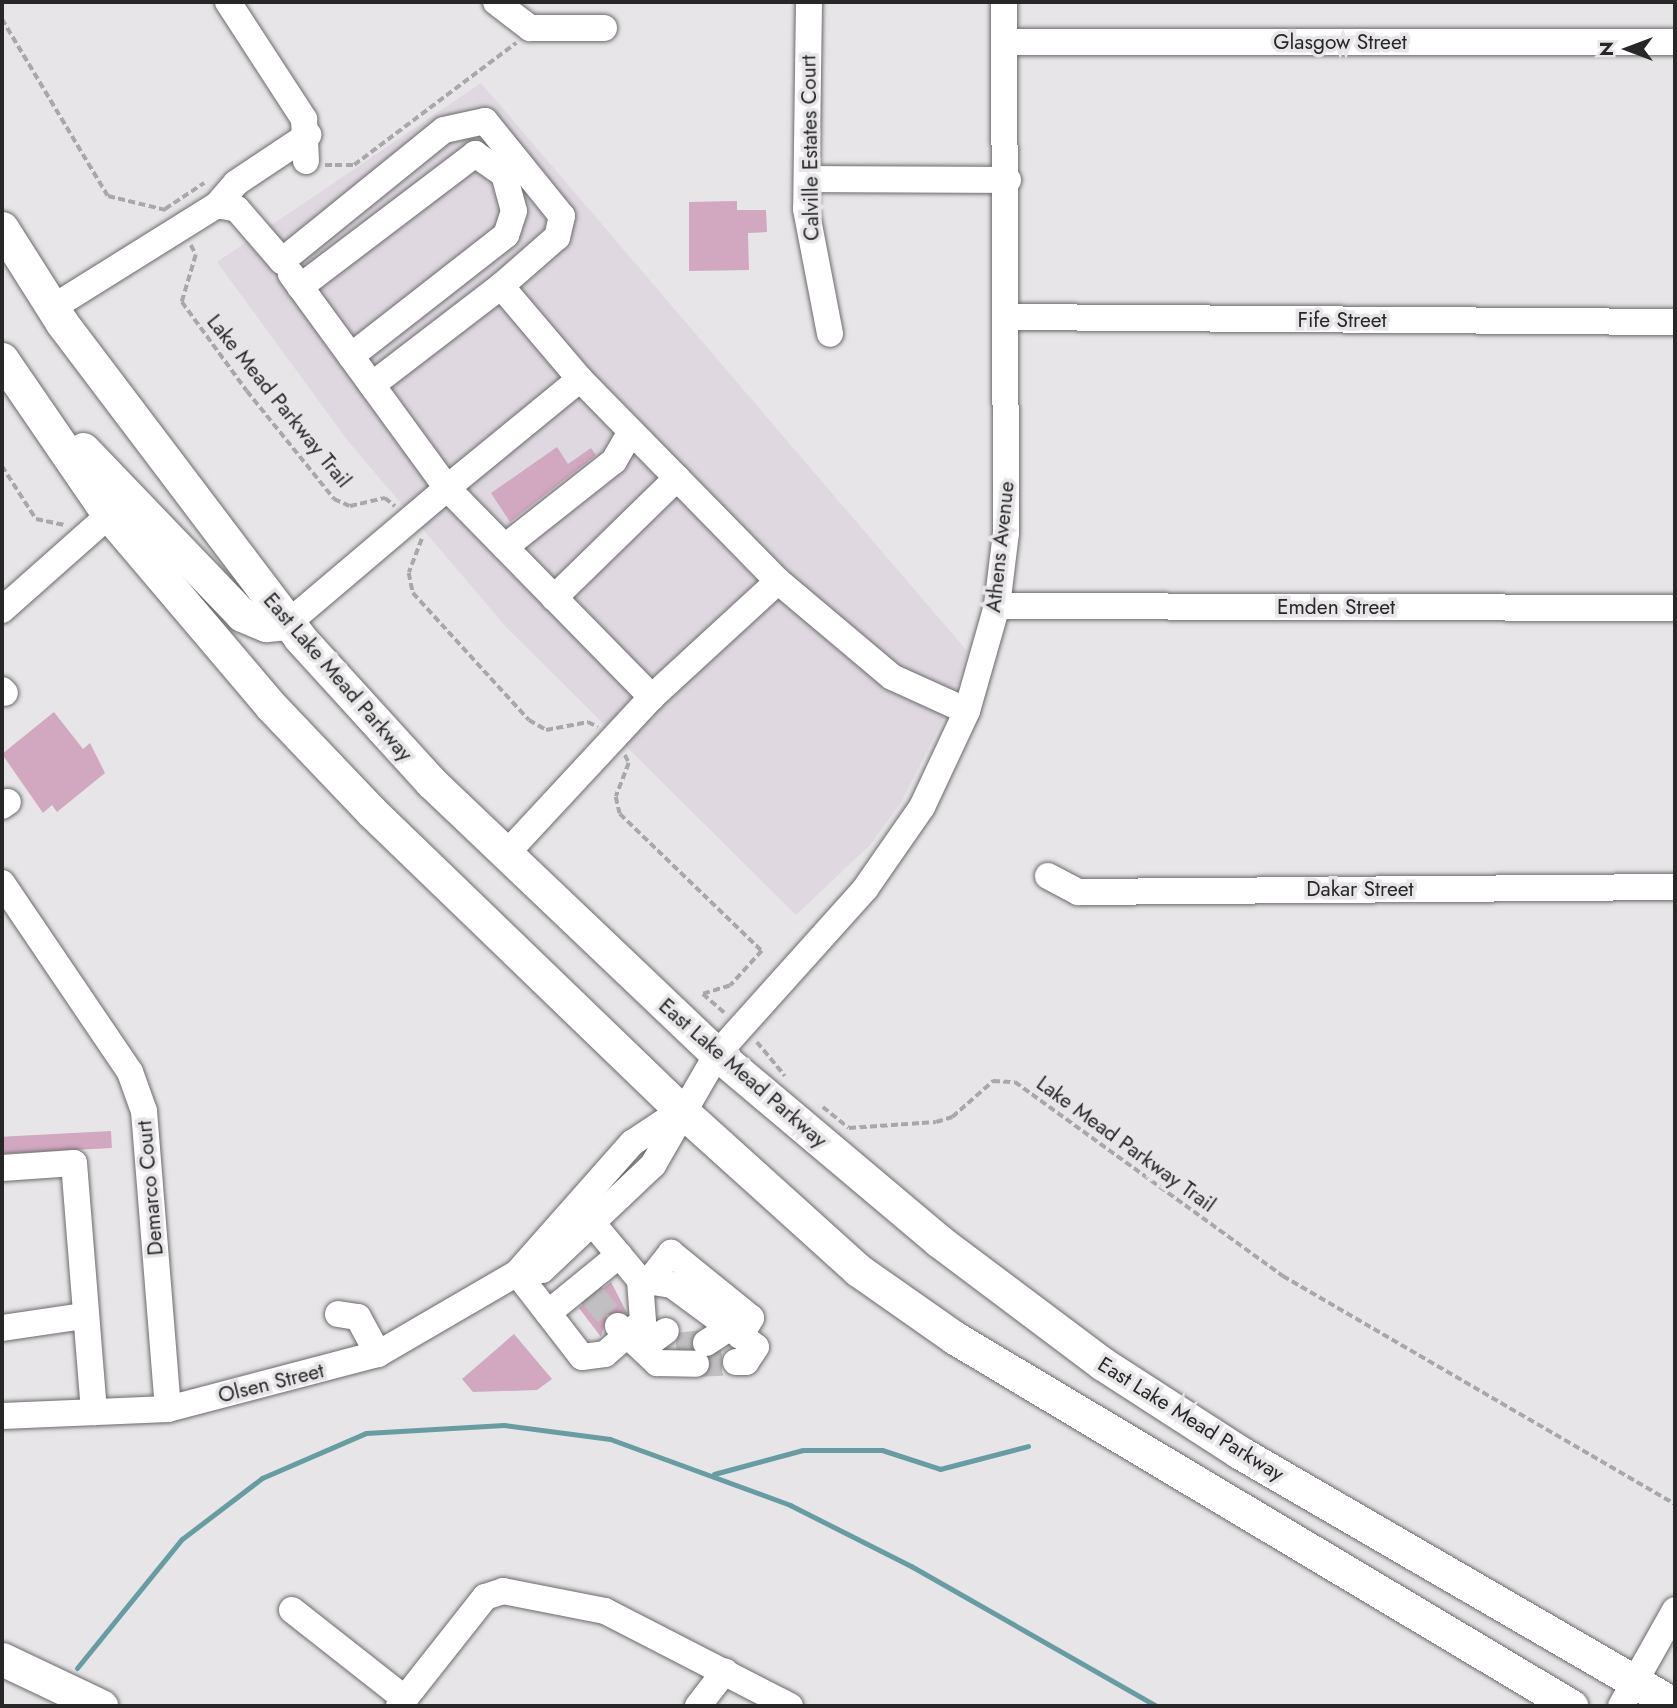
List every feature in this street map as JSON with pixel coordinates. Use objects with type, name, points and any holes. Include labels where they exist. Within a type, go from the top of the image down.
[{"type":"main road","name":"East Lake Mead Parkway","points":[[2,228],[52,308],[288,623],[431,782],[717,1054],[939,1241],[1103,1364],[1239,1452],[1628,1694],[1675,1705]]},
{"type":"main road","points":[[9,369],[242,615],[266,625],[288,623]]},
{"type":"main road","points":[[9,369],[109,515],[270,705],[372,812],[681,1110],[858,1270],[955,1338],[1571,1706]]},
{"type":"main road","points":[[2,1659],[101,1706]]},
{"type":"street","points":[[52,308],[177,226],[217,205],[236,183],[307,148],[299,108],[228,2]]},
{"type":"street","points":[[496,2],[530,29],[604,29]]},
{"type":"street","name":"Calville Estates Court","points":[[809,2],[809,240],[830,334]]},
{"type":"street","name":"Athens Avenue","points":[[699,1082],[740,1026],[852,908],[922,807],[967,710],[997,606],[1006,533],[1009,317],[1004,2]]},
{"type":"street","name":"Glasgow Street","points":[[1004,42],[1675,42]]},
{"type":"street","points":[[282,261],[444,130],[475,120],[495,125],[562,216],[557,237],[501,286],[372,384]]},
{"type":"street","points":[[300,287],[475,154],[504,174],[514,211],[506,235],[351,356]]},
{"type":"street","points":[[807,179],[1008,180]]},
{"type":"street","points":[[217,205],[237,209],[282,261],[447,488],[652,697]]},
{"type":"street","points":[[501,286],[580,379],[778,581],[892,677],[967,710]]},
{"type":"street","name":"Fife Street","points":[[1009,317],[1675,322]]},
{"type":"street","points":[[288,623],[580,379]]},
{"type":"street","points":[[505,547],[614,461],[631,431]]},
{"type":"street","points":[[554,598],[677,478]]},
{"type":"street","points":[[2,610],[109,515]]},
{"type":"street","points":[[506,854],[652,697],[778,581]]},
{"type":"street","name":"Emden Street","points":[[997,606],[1675,608]]},
{"type":"street","name":"Dakar Street","points":[[1048,876],[1078,892],[1675,887]]},
{"type":"street","name":"Demarco Court","points":[[2,883],[130,1072],[144,1111],[168,1409]]},
{"type":"street","name":"Olsen Street","points":[[517,1273],[542,1270],[594,1225],[653,1165],[681,1110],[699,1082]]},
{"type":"street","name":"Olsen Street","points":[[2,1416],[168,1409],[378,1354],[517,1273],[632,1143],[681,1110]]},
{"type":"street","points":[[2,1168],[74,1163],[83,1316],[94,1412]]},
{"type":"street","points":[[594,1225],[644,1280],[672,1285],[690,1341]]},
{"type":"street","points":[[548,1313],[587,1289],[619,1255]]},
{"type":"street","points":[[517,1273],[582,1357],[690,1341]]},
{"type":"street","points":[[644,1280],[643,1321],[690,1341]]},
{"type":"street","points":[[338,1314],[358,1317],[378,1354]]},
{"type":"street","points":[[2,1328],[83,1316]]},
{"type":"street","points":[[292,1610],[402,1702],[485,1597],[503,1591],[605,1611],[790,1706]]},
{"type":"street","points":[[1628,1694],[1675,1610]]},
{"type":"street","points":[[698,1706],[725,1671]]},
{"type":"path","name":"Lake Mead Parkway Trail","points":[[2,19],[108,196],[124,204],[159,205],[177,226],[196,255],[182,302],[247,391],[334,499],[350,506],[385,498],[408,521],[422,541],[409,573],[413,593],[529,720],[547,730],[592,723],[612,741]]},
{"type":"path","points":[[307,148],[354,165],[505,57],[530,29]]},
{"type":"path","points":[[2,466],[36,519],[67,525],[80,541]]},
{"type":"path","points":[[612,741],[629,763],[617,789],[620,814],[762,951],[730,986],[703,994],[776,1058],[788,1078]]},
{"type":"path","name":"Lake Mead Parkway Trail","points":[[818,1103],[849,1128],[936,1122],[960,1111],[993,1081],[1014,1082],[1283,1276],[1675,1504]]},
{"type":"shaded area","points":[[481,83],[967,651],[951,703],[902,801],[870,845],[796,915],[506,627],[348,441],[217,262]]},
{"type":"building","points":[[737,201],[737,210],[766,210],[767,232],[748,233],[749,270],[689,271],[689,202]]},
{"type":"building","points":[[557,447],[568,464],[591,448],[596,455],[510,522],[491,493]]},
{"type":"building","points":[[54,712],[83,749],[90,743],[105,773],[57,812],[52,805],[43,813],[2,754]]},
{"type":"building","points":[[111,1131],[112,1148],[3,1154],[2,1137]]},
{"type":"building","points":[[611,1282],[627,1313],[607,1315],[601,1337],[579,1308]]},
{"type":"building","points":[[514,1334],[552,1379],[537,1390],[473,1392],[462,1379]]},
{"type":"waterway","points":[[77,1668],[182,1539],[262,1478],[366,1433],[504,1425],[610,1439],[790,1505],[911,1566],[1156,1706]]},
{"type":"waterway","points":[[714,1474],[803,1450],[882,1450],[940,1469],[1028,1446]]},
{"type":"tunnel","points":[[591,1294],[618,1326]]},
{"type":"tunnel","points":[[676,1346],[706,1343]]},
{"type":"tunnel","points":[[696,1364],[736,1362]]}]
